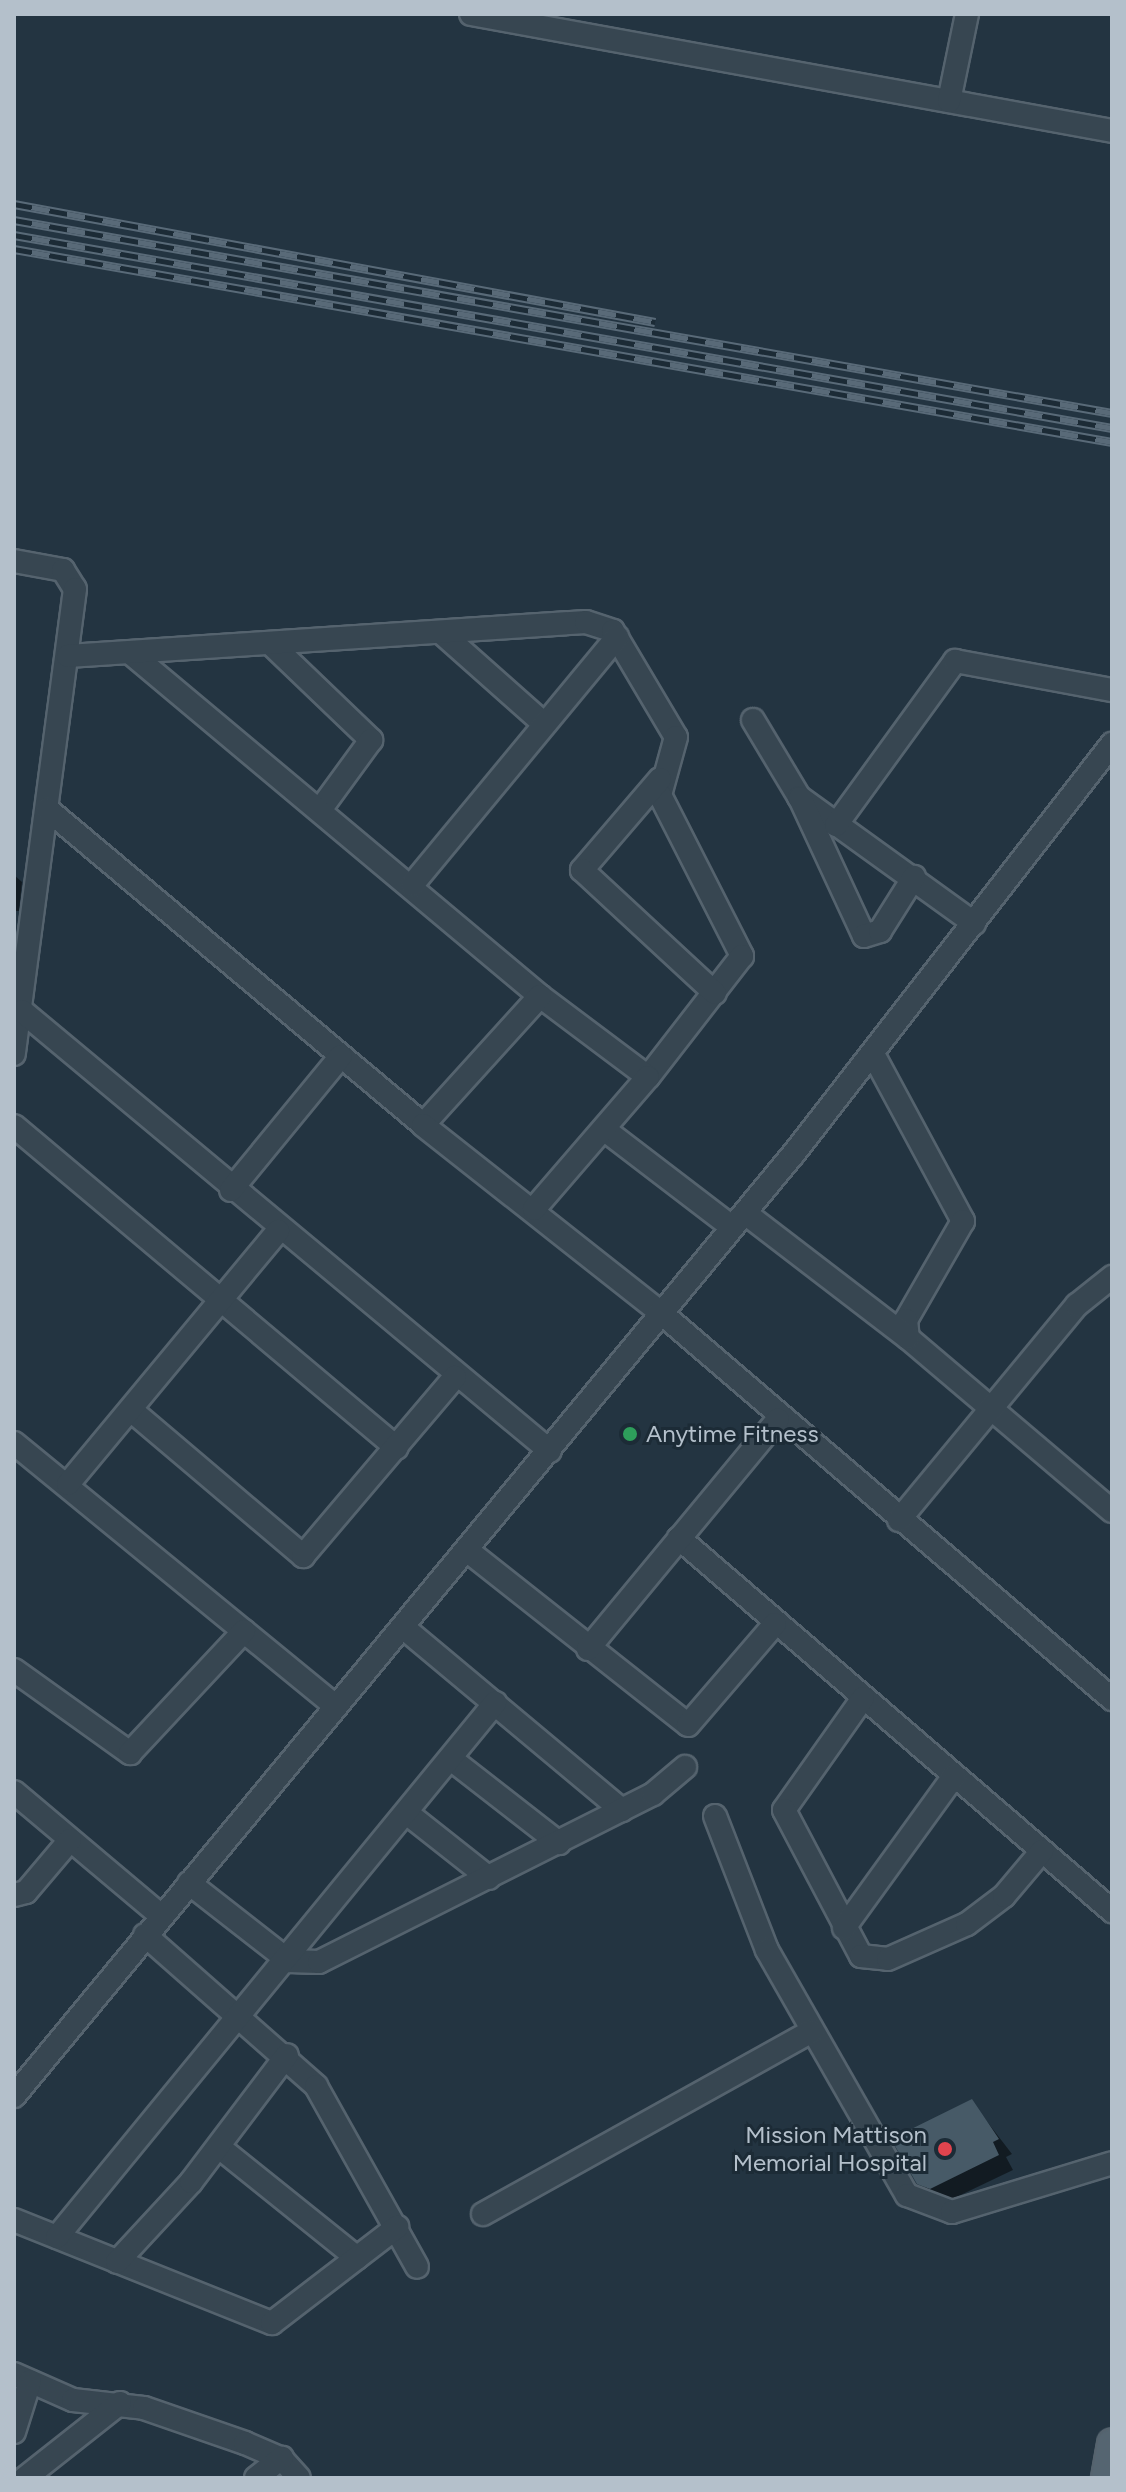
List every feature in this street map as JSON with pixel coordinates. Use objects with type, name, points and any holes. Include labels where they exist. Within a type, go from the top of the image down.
[{"type":"main road","points":[[1106,2478],[1112,2444]]},
{"type":"street","points":[[471,14],[1112,131]]},
{"type":"street","points":[[949,101],[967,14]]},
{"type":"street","points":[[14,561],[72,576],[68,656],[14,1054]]},
{"type":"street","points":[[68,656],[133,655],[444,635],[586,622],[603,624],[617,637],[676,737],[660,779],[582,870],[715,993]]},
{"type":"street","points":[[444,635],[542,722]]},
{"type":"street","points":[[412,885],[542,722],[617,637]]},
{"type":"street","points":[[271,644],[371,740],[320,810]]},
{"type":"street","points":[[133,655],[412,885],[540,996],[648,1077]]},
{"type":"street","points":[[836,825],[955,661],[1112,690]]},
{"type":"street","points":[[753,720],[799,797],[864,936],[880,931],[914,877]]},
{"type":"street","points":[[14,2096],[739,1220],[873,1054],[1112,744]]},
{"type":"street","points":[[534,1209],[605,1130],[739,963],[740,946],[660,795],[660,779]]},
{"type":"street","points":[[799,797],[974,923]]},
{"type":"street","points":[[47,809],[423,1125],[534,1209],[660,1312],[778,1419],[1112,1699]]},
{"type":"street","points":[[423,1125],[540,996]]},
{"type":"street","points":[[22,1011],[278,1231],[550,1451]]},
{"type":"street","points":[[873,1054],[963,1221],[906,1320],[908,1338]]},
{"type":"street","points":[[231,1190],[341,1056]]},
{"type":"street","points":[[14,1126],[397,1448]]},
{"type":"street","points":[[605,1130],[908,1338],[987,1409],[1112,1511]]},
{"type":"street","points":[[68,1484],[278,1231]]},
{"type":"street","points":[[899,1520],[987,1409],[1077,1305],[1112,1277]]},
{"type":"street","points":[[131,1410],[303,1556],[455,1377]]},
{"type":"street","points":[[588,1649],[778,1419]]},
{"type":"street","points":[[14,1443],[68,1484],[336,1707]]},
{"type":"street","points":[[679,1538],[775,1624],[1112,1911]]},
{"type":"street","points":[[468,1551],[588,1649],[688,1725],[775,1624]]},
{"type":"street","points":[[404,1628],[622,1810]]},
{"type":"street","points":[[14,1670],[130,1753],[244,1631]]},
{"type":"street","points":[[863,1698],[784,1810],[861,1956],[888,1959],[979,1917],[1042,1851]]},
{"type":"street","points":[[57,2237],[289,1961],[495,1703]]},
{"type":"street","points":[[451,1759],[559,1843]]},
{"type":"street","points":[[189,1883],[289,1961],[319,1962],[622,1810],[685,1767]]},
{"type":"street","points":[[844,1928],[954,1776]]},
{"type":"street","points":[[14,1792],[161,1916]]},
{"type":"street","points":[[408,1814],[489,1878]]},
{"type":"street","points":[[715,1816],[745,1904],[890,2173],[907,2195],[936,2211],[1112,2163]]},
{"type":"street","points":[[14,1895],[26,1892],[70,1840]]},
{"type":"street","points":[[145,1935],[287,2055],[328,2104],[417,2267]]},
{"type":"street","points":[[483,2214],[812,2031]]},
{"type":"street","points":[[117,2262],[219,2147],[287,2055]]},
{"type":"street","points":[[219,2147],[357,2258]]},
{"type":"street","points":[[14,2220],[272,2323],[397,2227]]},
{"type":"street","points":[[14,2432],[22,2378],[73,2400],[120,2403],[282,2458],[299,2478]]},
{"type":"street","points":[[25,2478],[120,2403]]},
{"type":"street","points":[[256,2478],[282,2458]]},
{"type":"building","points":[[972,2099],[999,2139],[993,2142],[999,2155],[930,2189],[917,2184],[891,2139]]},
{"type":"railway","points":[[14,204],[655,322]]},
{"type":"railway","points":[[14,220],[1112,413]]},
{"type":"railway","points":[[14,235],[1112,428]]},
{"type":"railway","points":[[14,249],[1112,442]]},
{"type":"place","name":"Anytime Fitness","points":[[630,1434]]},
{"type":"place","name":"Mission Mattison Memorial Hospital","points":[[945,2149]]}]
